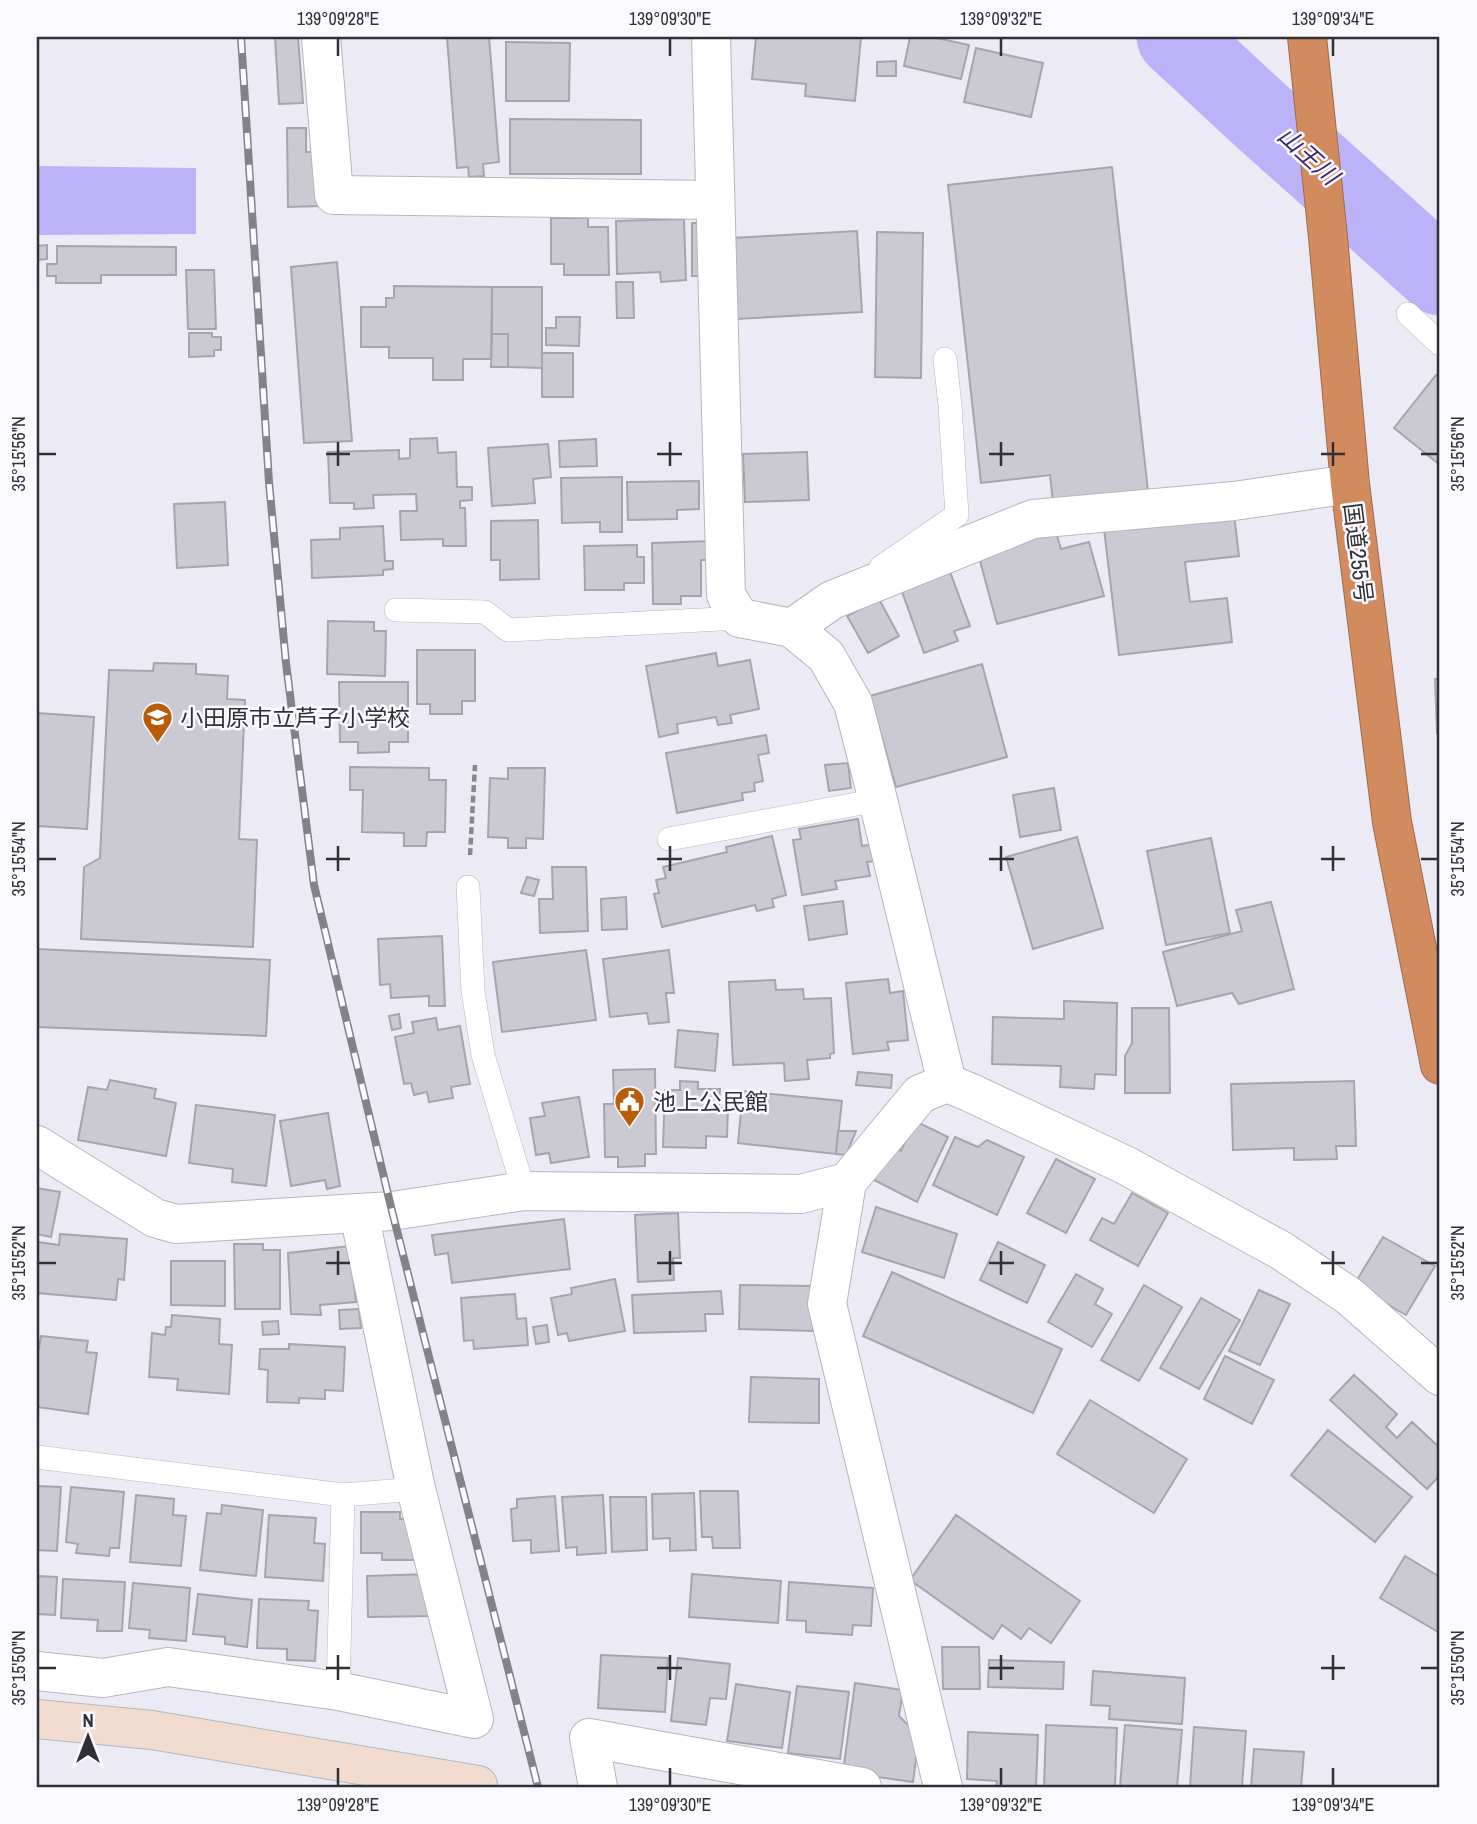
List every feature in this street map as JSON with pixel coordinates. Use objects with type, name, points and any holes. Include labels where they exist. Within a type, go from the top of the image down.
[{"type":"highway","name":"国道255号","points":[[1308,40],[1350,484],[1391,822],[1440,1065]]},
{"type":"street","points":[[321,37],[334,195],[715,200]]},
{"type":"street","points":[[711,37],[726,595],[740,618],[792,628],[826,656],[853,703],[947,1083]]},
{"type":"street","points":[[792,628],[832,600],[1033,519],[1234,501],[1350,484]]},
{"type":"street","points":[[943,1787],[827,1304],[847,1182],[920,1094],[947,1083],[1125,1165],[1282,1251],[1349,1296],[1440,1376]]},
{"type":"street","points":[[37,1145],[155,1218],[176,1224],[392,1211],[524,1191],[801,1194],[847,1182]]},
{"type":"street","points":[[37,1671],[103,1678],[168,1667],[338,1691],[474,1719],[416,1489],[359,1213]]},
{"type":"street","points":[[37,1719],[152,1730],[478,1785]]},
{"type":"street","points":[[597,1787],[589,1738],[862,1787]]},
{"type":"lane","points":[[1408,314],[1440,344]]},
{"type":"lane","points":[[832,600],[957,515],[945,359]]},
{"type":"lane","points":[[396,610],[485,612],[508,630],[740,618]]},
{"type":"lane","points":[[669,839],[878,800]]},
{"type":"lane","points":[[468,887],[473,991],[483,1055],[524,1191]]},
{"type":"lane","points":[[37,1457],[343,1495],[416,1489]]},
{"type":"lane","points":[[338,1691],[343,1495]]},
{"type":"path","points":[[468,887],[475,765]]},
{"type":"shaded area","points":[[37,166],[196,168],[196,234],[37,235]]},
{"type":"building","points":[[275,37],[298,37],[303,103],[279,104]]},
{"type":"building","points":[[447,37],[489,37],[499,162],[483,164],[484,176],[469,177],[468,167],[457,168]]},
{"type":"building","points":[[756,37],[861,37],[855,101],[805,96],[806,84],[752,79]]},
{"type":"building","points":[[910,37],[932,37],[969,45],[961,79],[904,66]]},
{"type":"building","points":[[506,42],[570,43],[569,101],[506,101]]},
{"type":"building","points":[[976,48],[1043,63],[1031,117],[964,102]]},
{"type":"building","points":[[896,61],[896,76],[877,76],[877,62]]},
{"type":"building","points":[[510,119],[641,120],[641,174],[510,174]]},
{"type":"building","points":[[287,128],[306,128],[306,152],[318,152],[319,206],[288,207]]},
{"type":"building","points":[[1112,167],[1148,491],[1053,502],[1050,475],[981,483],[948,185]]},
{"type":"building","points":[[551,218],[588,218],[588,227],[608,227],[609,275],[564,275],[564,264],[551,264]]},
{"type":"building","points":[[684,219],[686,280],[661,282],[660,272],[617,274],[616,221]]},
{"type":"building","points":[[692,223],[701,223],[701,276],[692,276]]},
{"type":"building","points":[[857,231],[862,312],[736,319],[731,238]]},
{"type":"building","points":[[877,232],[923,233],[921,378],[875,377]]},
{"type":"building","points":[[47,245],[47,259],[37,260],[37,246]]},
{"type":"building","points":[[57,246],[176,247],[176,275],[101,275],[101,283],[56,283],[56,276],[47,276],[47,264],[57,264]]},
{"type":"building","points":[[337,262],[352,441],[304,443],[291,267]]},
{"type":"building","points":[[186,270],[214,270],[216,329],[188,329]]},
{"type":"building","points":[[616,282],[633,282],[634,318],[617,318]]},
{"type":"building","points":[[394,286],[492,287],[491,359],[463,359],[463,380],[433,380],[433,358],[389,358],[389,347],[361,347],[361,307],[386,307],[386,298],[394,298]]},
{"type":"building","points":[[492,287],[542,287],[542,368],[508,367],[508,334],[492,334]]},
{"type":"building","points":[[556,317],[580,317],[579,346],[546,345],[546,328],[556,328]]},
{"type":"building","points":[[189,333],[212,333],[212,337],[221,337],[221,350],[214,350],[214,356],[189,357]]},
{"type":"building","points":[[492,334],[508,334],[508,367],[491,367]]},
{"type":"building","points":[[542,353],[573,353],[573,397],[542,397]]},
{"type":"building","points":[[1436,375],[1440,378],[1440,465],[1394,428]]},
{"type":"building","points":[[437,438],[438,453],[456,452],[457,487],[472,487],[472,500],[460,501],[460,508],[465,508],[466,546],[443,546],[443,539],[401,540],[400,511],[417,511],[416,494],[373,495],[374,508],[354,509],[354,503],[330,503],[328,452],[399,450],[399,459],[410,458],[410,439]]},
{"type":"building","points":[[596,439],[597,466],[560,467],[559,441]]},
{"type":"building","points":[[548,444],[551,477],[533,479],[535,503],[492,506],[488,448]]},
{"type":"building","points":[[807,452],[809,500],[745,502],[743,454]]},
{"type":"building","points":[[622,477],[622,532],[600,532],[600,522],[562,523],[561,478]]},
{"type":"building","points":[[699,481],[699,509],[677,510],[677,519],[628,520],[627,482]]},
{"type":"building","points":[[225,502],[228,565],[177,568],[174,504]]},
{"type":"building","points":[[1234,514],[1239,556],[1185,562],[1190,602],[1227,598],[1232,642],[1119,655],[1104,529]]},
{"type":"building","points":[[538,520],[539,579],[500,580],[500,560],[491,560],[491,521]]},
{"type":"building","points":[[383,526],[385,561],[393,561],[393,569],[383,570],[383,575],[312,578],[311,540],[340,539],[340,528]]},
{"type":"building","points":[[1055,529],[1061,549],[1089,542],[1104,596],[997,624],[979,557]]},
{"type":"building","points":[[711,541],[711,560],[701,560],[701,596],[681,596],[681,604],[653,604],[652,543]]},
{"type":"building","points":[[637,545],[637,557],[644,557],[644,583],[624,583],[624,590],[585,590],[584,546]]},
{"type":"building","points":[[949,569],[970,626],[954,631],[958,641],[924,653],[900,586]]},
{"type":"building","points":[[879,599],[899,636],[868,653],[847,616]]},
{"type":"building","points":[[328,621],[374,622],[374,631],[386,631],[385,676],[327,674]]},
{"type":"building","points":[[417,650],[475,650],[475,701],[462,701],[462,714],[430,714],[430,704],[417,704]]},
{"type":"building","points":[[716,653],[718,666],[750,660],[759,709],[730,715],[732,723],[718,725],[716,717],[677,724],[678,733],[659,737],[646,666]]},
{"type":"building","points":[[154,663],[196,664],[196,674],[228,676],[227,699],[245,700],[239,839],[257,840],[253,947],[81,939],[84,867],[100,858],[109,670],[153,671]]},
{"type":"building","points":[[982,664],[1007,757],[896,787],[870,696]]},
{"type":"building","points":[[1435,679],[1440,679],[1440,733],[1437,733]]},
{"type":"building","points":[[339,682],[408,682],[408,742],[389,742],[389,752],[358,753],[358,742],[340,742]]},
{"type":"building","points":[[37,713],[94,717],[87,829],[37,826]]},
{"type":"building","points":[[766,735],[769,753],[758,755],[763,781],[754,783],[755,791],[742,793],[743,800],[677,813],[666,753]]},
{"type":"building","points":[[848,763],[851,788],[829,791],[825,765]]},
{"type":"building","points":[[350,767],[429,768],[429,780],[446,780],[445,832],[427,832],[426,846],[404,846],[404,833],[362,832],[363,790],[350,790]]},
{"type":"building","points":[[508,768],[545,768],[543,839],[526,838],[526,848],[508,848],[508,838],[488,837],[490,778],[508,779]]},
{"type":"building","points":[[1054,788],[1061,830],[1020,837],[1013,795]]},
{"type":"building","points":[[858,819],[862,846],[874,844],[877,861],[867,862],[870,876],[835,881],[837,889],[802,895],[793,840],[801,839],[799,829]]},
{"type":"building","points":[[772,836],[786,895],[772,899],[774,907],[757,911],[755,905],[662,927],[654,894],[659,893],[656,880],[666,878],[663,867],[727,852],[726,847]]},
{"type":"building","points":[[1077,837],[1103,928],[1033,949],[1006,857]]},
{"type":"building","points":[[1211,838],[1230,933],[1166,945],[1147,851]]},
{"type":"building","points":[[552,867],[586,867],[588,931],[540,933],[539,899],[553,899]]},
{"type":"building","points":[[527,877],[539,880],[534,896],[521,893]]},
{"type":"building","points":[[626,897],[627,929],[602,930],[601,899]]},
{"type":"building","points":[[843,901],[847,934],[809,940],[804,906]]},
{"type":"building","points":[[1271,902],[1294,989],[1239,1004],[1232,993],[1177,1006],[1163,952],[1242,931],[1236,910]]},
{"type":"building","points":[[442,936],[445,1006],[429,1006],[429,996],[391,998],[390,984],[380,985],[378,939]]},
{"type":"building","points":[[37,949],[270,960],[266,1036],[37,1027]]},
{"type":"building","points":[[586,950],[596,1020],[502,1032],[493,962]]},
{"type":"building","points":[[669,950],[674,993],[666,993],[669,1022],[649,1024],[647,1013],[610,1017],[603,959]]},
{"type":"building","points":[[888,979],[890,993],[903,991],[908,1040],[887,1042],[889,1050],[853,1054],[846,983]]},
{"type":"building","points":[[775,980],[776,990],[803,989],[804,999],[831,998],[834,1053],[830,1054],[830,1058],[807,1060],[809,1079],[785,1081],[784,1063],[733,1065],[729,982]]},
{"type":"building","points":[[1064,1001],[1117,1003],[1116,1075],[1095,1074],[1094,1089],[1060,1087],[1061,1066],[992,1064],[993,1017],[1064,1019]]},
{"type":"building","points":[[1132,1008],[1169,1008],[1170,1093],[1125,1093],[1125,1056],[1132,1043]]},
{"type":"building","points":[[399,1014],[401,1028],[392,1030],[389,1016]]},
{"type":"building","points":[[436,1018],[438,1030],[460,1026],[470,1084],[451,1087],[453,1098],[429,1102],[427,1092],[414,1095],[411,1083],[404,1084],[395,1037],[414,1033],[412,1022]]},
{"type":"building","points":[[678,1030],[718,1034],[715,1071],[675,1067]]},
{"type":"building","name":"池上公民館","points":[[655,1069],[656,1154],[645,1154],[645,1166],[618,1167],[618,1157],[605,1157],[604,1104],[614,1104],[613,1070]]},
{"type":"building","points":[[858,1072],[892,1075],[891,1088],[856,1085]]},
{"type":"building","points":[[110,1080],[156,1089],[154,1098],[176,1103],[166,1156],[78,1140],[88,1087],[107,1090]]},
{"type":"building","points":[[680,1081],[698,1082],[698,1089],[720,1089],[719,1108],[728,1108],[727,1137],[706,1136],[706,1148],[663,1147],[665,1090],[680,1090]]},
{"type":"building","points":[[1354,1081],[1356,1146],[1336,1146],[1337,1159],[1294,1160],[1294,1148],[1233,1150],[1231,1084]]},
{"type":"building","points":[[743,1091],[842,1101],[836,1154],[738,1143]]},
{"type":"building","points":[[579,1097],[589,1157],[551,1163],[549,1153],[536,1155],[530,1118],[545,1116],[542,1103]]},
{"type":"building","points":[[196,1105],[275,1115],[266,1186],[232,1182],[233,1169],[189,1163]]},
{"type":"building","points":[[328,1113],[340,1186],[327,1189],[325,1180],[291,1186],[280,1121]]},
{"type":"building","points":[[915,1121],[948,1137],[917,1202],[874,1180],[890,1146],[901,1151]]},
{"type":"building","points":[[838,1131],[856,1131],[846,1155],[836,1154]]},
{"type":"building","points":[[955,1137],[978,1147],[987,1140],[1024,1157],[997,1215],[933,1185]]},
{"type":"building","points":[[1056,1159],[1095,1179],[1066,1233],[1027,1213]]},
{"type":"building","points":[[37,1188],[60,1192],[51,1237],[37,1234]]},
{"type":"building","points":[[1132,1193],[1168,1213],[1138,1266],[1090,1240],[1102,1218],[1114,1224]]},
{"type":"building","points":[[876,1207],[957,1234],[944,1278],[862,1252]]},
{"type":"building","points":[[678,1213],[680,1258],[673,1258],[674,1280],[638,1282],[635,1215]]},
{"type":"building","points":[[564,1219],[570,1269],[452,1283],[448,1253],[435,1255],[432,1235]]},
{"type":"building","points":[[60,1234],[127,1239],[124,1280],[118,1279],[116,1300],[37,1293],[38,1242],[59,1245]]},
{"type":"building","points":[[1383,1237],[1435,1266],[1406,1315],[1354,1285]]},
{"type":"building","points":[[998,1242],[1045,1265],[1027,1303],[980,1280]]},
{"type":"building","points":[[234,1244],[263,1244],[263,1250],[280,1250],[280,1309],[235,1309]]},
{"type":"building","points":[[349,1246],[356,1302],[320,1305],[321,1315],[291,1314],[288,1253]]},
{"type":"building","points":[[171,1261],[225,1261],[225,1306],[171,1305]]},
{"type":"building","points":[[892,1272],[1062,1349],[1033,1413],[863,1336]]},
{"type":"building","points":[[1076,1274],[1103,1289],[1095,1304],[1112,1314],[1092,1347],[1048,1322]]},
{"type":"building","points":[[615,1279],[625,1331],[569,1341],[567,1333],[558,1335],[551,1298],[572,1294],[571,1288]]},
{"type":"building","points":[[740,1285],[813,1286],[813,1331],[739,1329]]},
{"type":"building","points":[[1144,1285],[1182,1307],[1139,1381],[1101,1360]]},
{"type":"building","points":[[1259,1290],[1290,1304],[1260,1365],[1229,1351]]},
{"type":"building","points":[[721,1291],[723,1314],[705,1314],[706,1331],[634,1333],[632,1295]]},
{"type":"building","points":[[515,1294],[517,1319],[526,1318],[528,1345],[474,1349],[473,1340],[464,1341],[461,1298]]},
{"type":"building","points":[[1201,1298],[1240,1320],[1199,1389],[1160,1368]]},
{"type":"building","points":[[359,1309],[361,1328],[340,1329],[339,1310]]},
{"type":"building","points":[[172,1315],[220,1319],[219,1344],[232,1345],[229,1394],[177,1390],[178,1379],[149,1377],[152,1333],[165,1335],[166,1327],[171,1327]]},
{"type":"building","points":[[278,1321],[279,1334],[263,1335],[262,1322]]},
{"type":"building","points":[[547,1325],[549,1342],[536,1344],[533,1327]]},
{"type":"building","points":[[41,1336],[88,1341],[86,1352],[97,1353],[88,1414],[37,1407],[37,1348],[39,1349]]},
{"type":"building","points":[[289,1344],[345,1347],[343,1391],[325,1390],[325,1399],[299,1398],[299,1403],[267,1402],[268,1370],[259,1369],[260,1349],[289,1349]]},
{"type":"building","points":[[1225,1356],[1274,1380],[1252,1424],[1204,1399]]},
{"type":"building","points":[[1354,1375],[1397,1414],[1386,1427],[1397,1438],[1412,1422],[1440,1448],[1440,1475],[1427,1489],[1330,1400]]},
{"type":"building","points":[[751,1377],[819,1379],[819,1423],[749,1422]]},
{"type":"building","points":[[1090,1400],[1187,1459],[1154,1513],[1057,1454]]},
{"type":"building","points":[[1328,1430],[1412,1497],[1375,1542],[1291,1475]]},
{"type":"building","points":[[37,1486],[61,1487],[57,1551],[37,1550]]},
{"type":"building","points":[[71,1487],[124,1492],[119,1548],[110,1548],[109,1556],[76,1553],[78,1544],[66,1542]]},
{"type":"building","points":[[700,1491],[738,1491],[740,1548],[713,1548],[712,1537],[702,1537]]},
{"type":"building","points":[[694,1493],[696,1550],[670,1551],[670,1538],[653,1539],[652,1494]]},
{"type":"building","points":[[136,1495],[174,1499],[173,1515],[186,1516],[181,1566],[130,1562]]},
{"type":"building","points":[[603,1495],[606,1553],[577,1555],[577,1547],[566,1548],[562,1497]]},
{"type":"building","points":[[555,1496],[559,1551],[531,1553],[531,1540],[513,1541],[511,1509],[517,1508],[517,1499]]},
{"type":"building","points":[[610,1497],[646,1497],[647,1550],[612,1552]]},
{"type":"building","points":[[222,1505],[263,1510],[256,1576],[200,1570],[207,1513],[221,1514]]},
{"type":"building","points":[[361,1512],[400,1512],[400,1519],[419,1519],[419,1560],[382,1560],[382,1553],[361,1553]]},
{"type":"building","points":[[269,1515],[316,1518],[314,1543],[325,1544],[323,1581],[265,1577]]},
{"type":"building","points":[[956,1515],[1080,1601],[1051,1643],[1029,1628],[1021,1639],[1002,1625],[993,1639],[910,1580]]},
{"type":"building","points":[[1405,1556],[1440,1577],[1440,1633],[1380,1598]]},
{"type":"building","points":[[431,1574],[432,1616],[368,1617],[367,1576]]},
{"type":"building","points":[[692,1574],[781,1581],[778,1623],[689,1617]]},
{"type":"building","points":[[37,1576],[57,1577],[55,1615],[37,1614]]},
{"type":"building","points":[[63,1579],[125,1582],[122,1631],[97,1631],[98,1620],[61,1618]]},
{"type":"building","points":[[789,1582],[873,1588],[871,1626],[853,1625],[852,1635],[806,1632],[806,1621],[787,1620]]},
{"type":"building","points":[[133,1583],[190,1588],[186,1641],[149,1638],[150,1630],[129,1628]]},
{"type":"building","points":[[198,1594],[252,1600],[247,1647],[225,1644],[225,1637],[193,1634]]},
{"type":"building","points":[[259,1599],[309,1601],[308,1610],[318,1611],[315,1661],[287,1660],[287,1649],[257,1648]]},
{"type":"building","points":[[942,1647],[979,1647],[980,1689],[943,1689]]},
{"type":"building","points":[[601,1655],[668,1658],[665,1712],[598,1708]]},
{"type":"building","points":[[678,1658],[730,1664],[726,1699],[710,1698],[706,1725],[671,1721]]},
{"type":"building","points":[[989,1660],[1064,1662],[1063,1689],[988,1687]]},
{"type":"building","points":[[1093,1671],[1185,1678],[1182,1724],[1109,1719],[1110,1706],[1091,1705]]},
{"type":"building","points":[[855,1683],[903,1690],[899,1716],[919,1736],[913,1782],[843,1772]]},
{"type":"building","points":[[736,1684],[790,1692],[782,1748],[727,1741]]},
{"type":"building","points":[[797,1686],[849,1692],[840,1759],[788,1753]]},
{"type":"building","points":[[1046,1725],[1117,1728],[1115,1787],[1044,1787]]},
{"type":"building","points":[[1125,1725],[1182,1730],[1177,1787],[1120,1787]]},
{"type":"building","points":[[1194,1727],[1246,1731],[1242,1787],[1190,1787]]},
{"type":"building","points":[[968,1732],[1038,1735],[1036,1787],[996,1787],[997,1781],[967,1779]]},
{"type":"building","points":[[1254,1749],[1304,1752],[1301,1787],[1251,1787]]},
{"type":"waterway","name":"山王川","points":[[1176,37],[1440,276]]},
{"type":"railway","points":[[241,37],[269,482],[286,663],[314,885],[392,1211],[538,1787]]},
{"type":"place","name":"小田原市立芦子小学校","points":[[157,745]]},
{"type":"place","name":"池上公民館","points":[[630,1129]]}]
